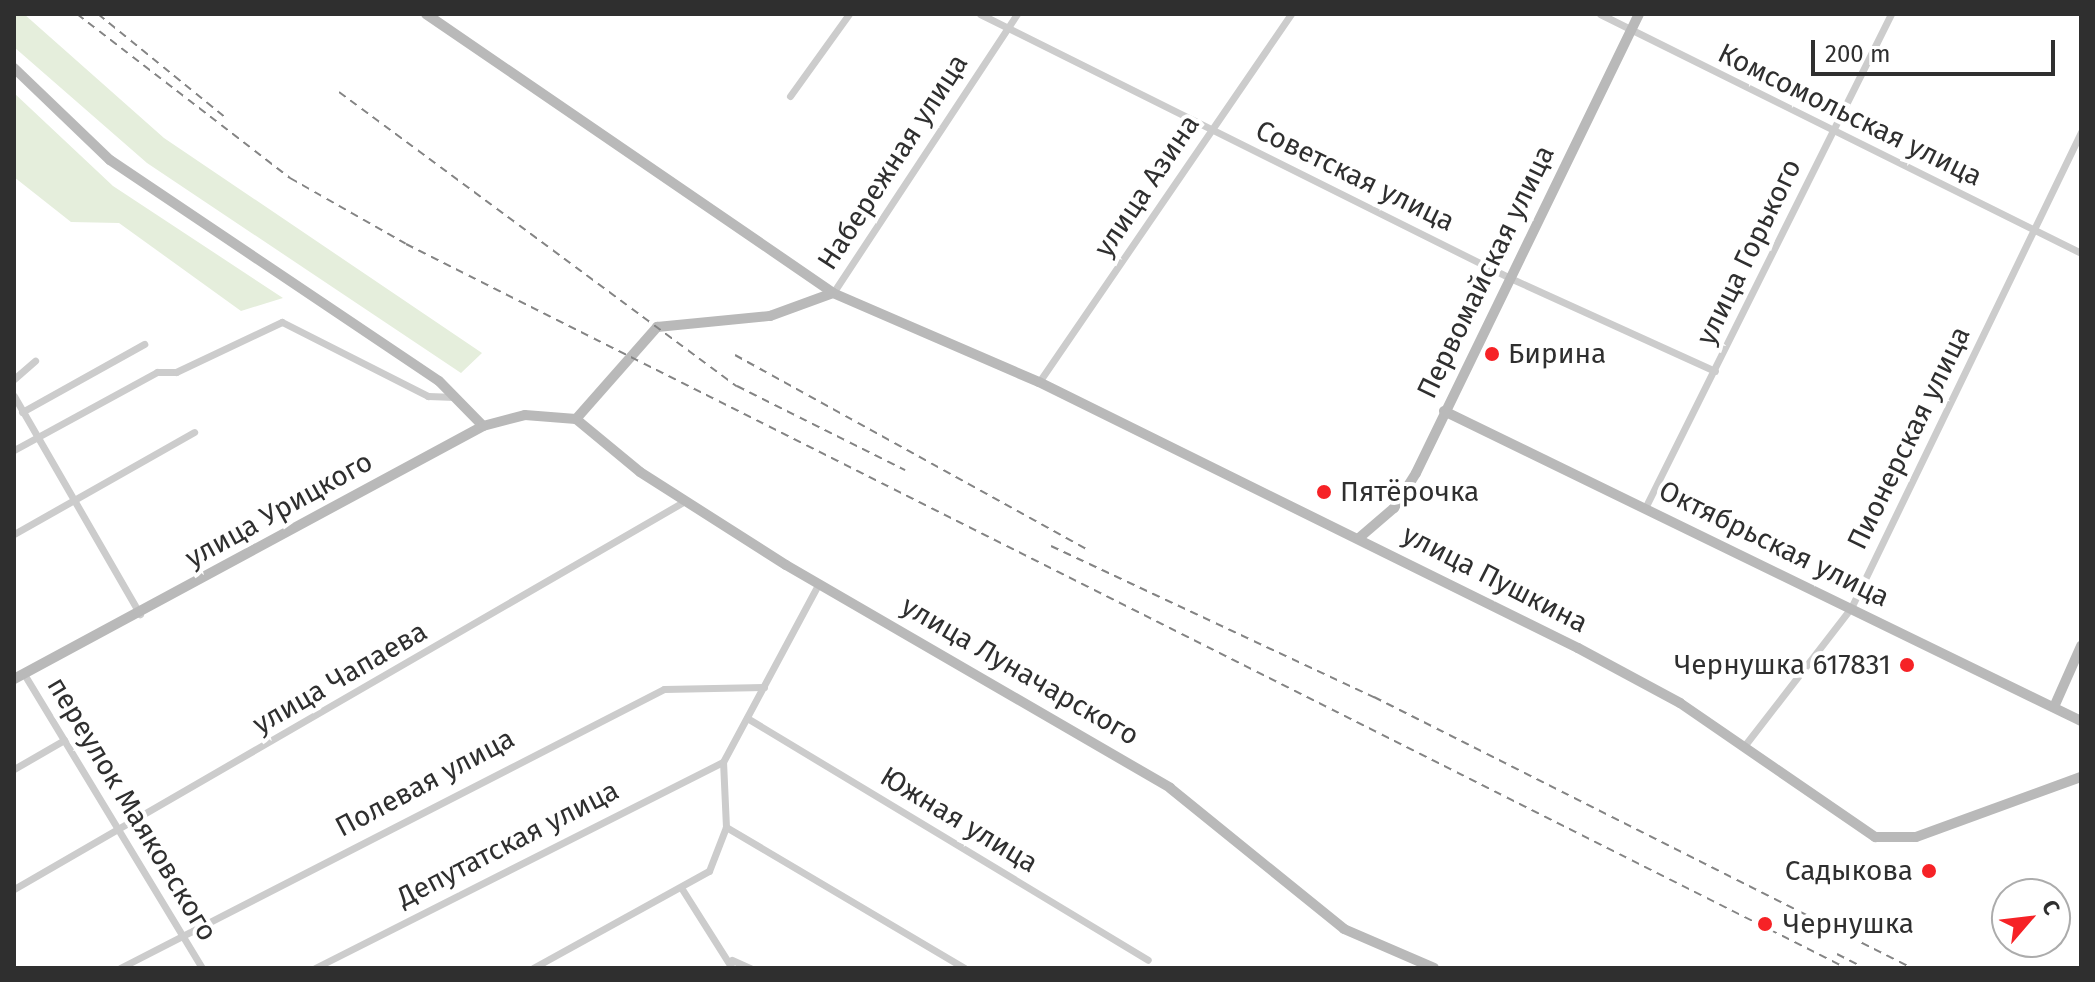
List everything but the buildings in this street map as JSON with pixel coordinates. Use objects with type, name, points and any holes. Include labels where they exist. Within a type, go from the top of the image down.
[{"type":"street","name":"улица Пушкина","points":[[426,14],[833,293],[1039,382],[1578,648],[1745,745],[1875,837],[1897,842],[2081,777]]},
{"type":"street","points":[[790,96],[849,14]]},
{"type":"street","name":"Советская улица","points":[[980,14],[1510,278],[1715,371]]},
{"type":"street","name":"Набережная улица","points":[[833,293],[1017,14]]},
{"type":"street","name":"улица Азина","points":[[1039,382],[1291,14]]},
{"type":"street","name":"Комсомольская улица","points":[[1600,14],[2081,253]]},
{"type":"street","name":"Первомайская улица","points":[[1359,538],[1404,494],[1639,14]]},
{"type":"street","name":"улица Горького","points":[[1645,508],[1891,14]]},
{"type":"street","points":[[14,68],[110,160],[457,396],[483,426]]},
{"type":"street","name":"Пионерская улица","points":[[1745,745],[1851,608],[2081,132]]},
{"type":"street","points":[[576,419],[657,327],[770,316],[833,293]]},
{"type":"street","points":[[14,450],[157,372],[176,372],[282,322],[428,396],[457,396]]},
{"type":"street","points":[[22,412],[144,344]]},
{"type":"street","points":[[14,379],[35,361]]},
{"type":"street","points":[[14,396],[140,614]]},
{"type":"street","name":"Октябрьская улица","points":[[1444,411],[2081,721]]},
{"type":"street","name":"улица Урицкого","points":[[19,676],[140,614],[483,426],[525,415],[576,419]]},
{"type":"street","name":"улица Луначарского","points":[[576,419],[685,501],[1170,788],[1248,844],[1344,929],[1434,968]]},
{"type":"street","points":[[14,534],[194,432]]},
{"type":"street","name":"улица Чапаева","points":[[14,889],[685,501]]},
{"type":"street","points":[[533,968],[682,889],[709,871],[726,827],[723,762],[819,583]]},
{"type":"street","points":[[2054,707],[2081,646]]},
{"type":"street","name":"переулок Маяковского","points":[[19,676],[64,740],[202,968]]},
{"type":"street","name":"Полевая улица","points":[[120,968],[664,689],[764,687]]},
{"type":"street","name":"Южная улица","points":[[747,718],[1148,960]]},
{"type":"street","points":[[14,769],[64,740]]},
{"type":"street","name":"Депутатская улица","points":[[315,968],[723,762]]},
{"type":"street","points":[[726,827],[964,968]]},
{"type":"street","points":[[682,889],[704,929],[732,964],[750,968]]},
{"type":"green space","points":[[14,14],[24,14],[164,138],[482,353],[461,373],[147,163],[14,47]]},
{"type":"green space","points":[[14,93],[113,186],[283,298],[241,311],[119,223],[71,222],[14,177]]},
{"type":"railway","points":[[77,14],[290,178],[406,244],[1846,968]]},
{"type":"railway","points":[[98,14],[226,118]]},
{"type":"railway","points":[[339,92],[737,386],[905,470]]},
{"type":"railway","points":[[735,355],[1086,549]]},
{"type":"railway","points":[[1051,546],[1374,697],[1912,968]]},
{"type":"railway","points":[[1837,954],[1865,968]]},
{"type":"place","name":"Бирина","points":[[1492,354]]},
{"type":"place","name":"Пятёрочка","points":[[1324,492]]},
{"type":"place","name":"Чернушка 617831","points":[[1907,665]]},
{"type":"place","name":"Садыкова","points":[[1929,871]]},
{"type":"place","name":"Чернушка","points":[[1765,924]]}]
